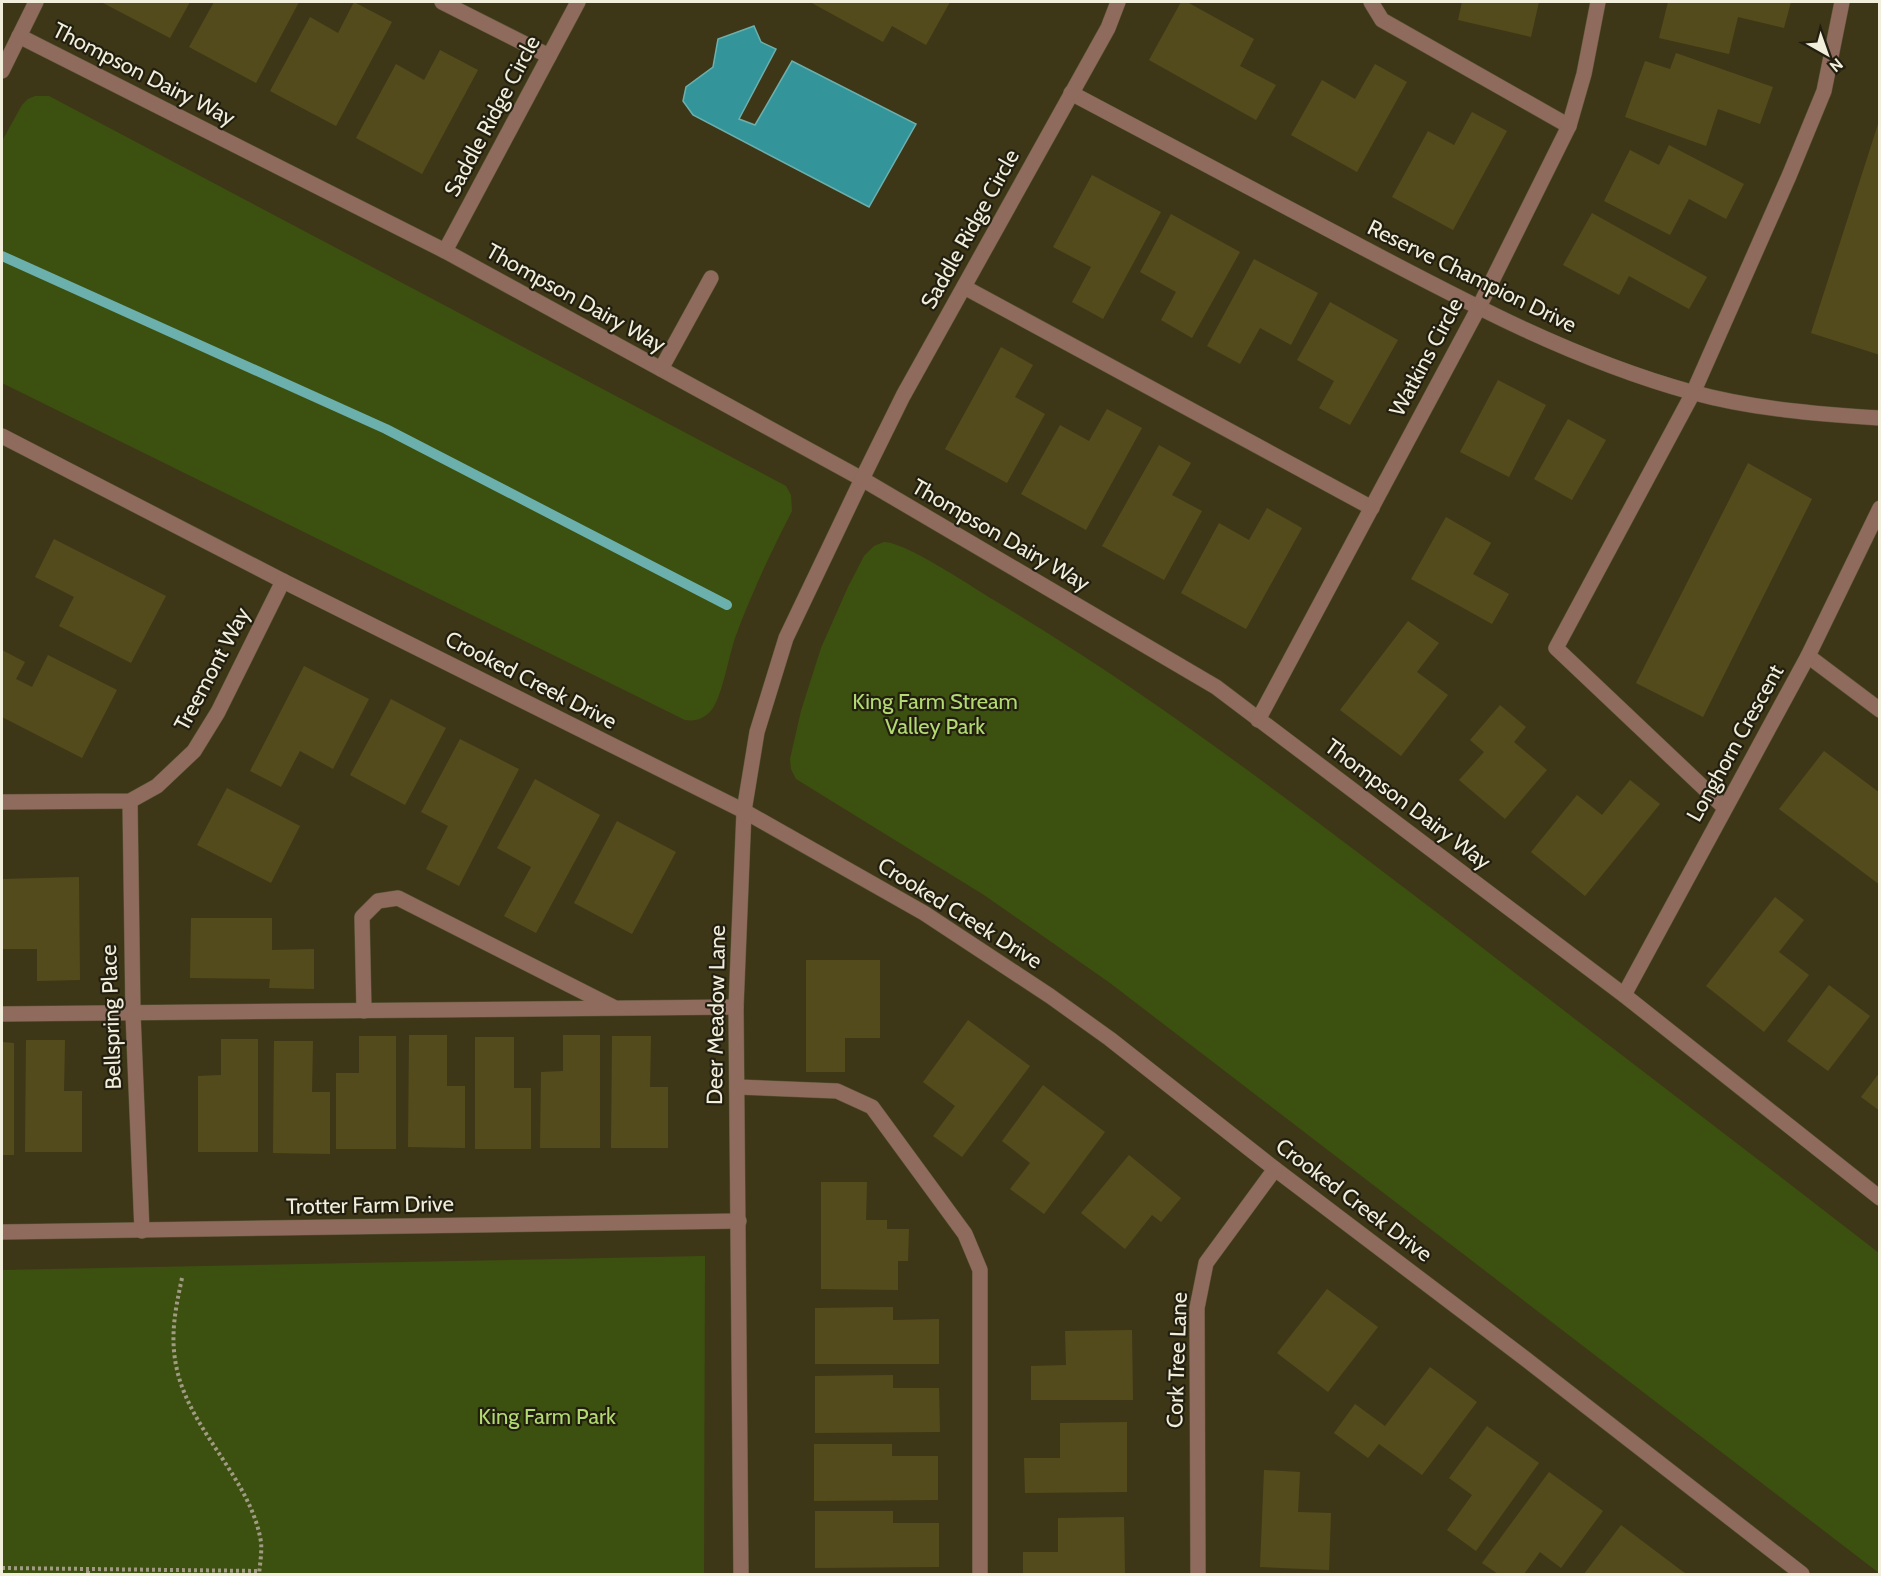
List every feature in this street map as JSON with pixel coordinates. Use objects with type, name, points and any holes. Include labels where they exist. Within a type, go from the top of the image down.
[{"type":"street","points":[[2,70],[36,2]]},
{"type":"street","points":[[442,2],[549,56]]},
{"type":"street","name":"Saddle Ridge Circle","points":[[445,251],[578,2]]},
{"type":"street","name":"Saddle Ridge Circle","points":[[862,479],[903,396],[1107,28],[1119,2]]},
{"type":"street","points":[[1371,2],[1382,20],[1569,126]]},
{"type":"street","name":"Watkins Circle","points":[[1258,720],[1478,309],[1569,126],[1584,74],[1598,2]]},
{"type":"street","points":[[1725,808],[1556,648],[1693,393],[1824,91],[1842,2]]},
{"type":"street","name":"Thompson Dairy Way","points":[[20,36],[445,251],[862,479],[1216,687],[1624,995],[1880,1198]]},
{"type":"street","name":"Reserve Champion Drive","points":[[1071,93],[1478,309],[1617,370],[1693,393],[1761,406],[1830,415],[1880,418]]},
{"type":"street","points":[[661,369],[711,278]]},
{"type":"street","points":[[964,287],[1372,508]]},
{"type":"street","name":"Crooked Creek Drive","points":[[2,436],[283,581],[744,812],[924,913],[1050,996],[1110,1039],[1802,1575]]},
{"type":"street","name":"Deer Meadow Lane","points":[[741,1575],[736,1007],[744,812],[757,732],[786,638],[862,479]]},
{"type":"street","name":"Longhorn Crescent","points":[[1624,995],[1808,656],[1880,508]]},
{"type":"street","name":"Treemont Way","points":[[2,802],[130,801],[157,786],[194,751],[218,712],[283,581]]},
{"type":"street","points":[[1808,656],[1880,710]]},
{"type":"street","name":"Bellspring Place","points":[[130,801],[132,1014],[142,1231]]},
{"type":"street","points":[[364,1011],[362,917],[378,901],[398,897],[616,1008]]},
{"type":"street","points":[[2,1014],[736,1007]]},
{"type":"street","points":[[737,1087],[837,1091],[872,1107],[965,1234],[980,1270],[980,1575]]},
{"type":"street","name":"Cork Tree Lane","points":[[1198,1575],[1197,1308],[1206,1263],[1275,1169]]},
{"type":"street","name":"Trotter Farm Drive","points":[[2,1232],[739,1221]]},
{"type":"path","points":[[2,1568],[259,1573],[261,1544],[248,1503],[190,1407],[177,1372],[172,1326],[182,1278]]},
{"type":"path","points":[[88,1569],[88,1575]]},
{"type":"green space","points":[[35,96],[49,96],[786,486],[791,495],[792,511],[748,605],[713,708],[700,718],[685,720],[2,383],[2,141],[22,105]]},
{"type":"green space","name":"King Farm Stream Valley Park","points":[[884,542],[907,549],[954,575],[1051,635],[1165,711],[1331,832],[1879,1253],[1879,1573],[1110,983],[984,895],[796,779],[791,769],[790,759],[801,711],[821,648],[864,556],[874,546]]},
{"type":"green space","name":"King Farm Park","points":[[705,1256],[704,1574],[2,1574],[2,1270]]},
{"type":"water","points":[[754,26],[761,42],[776,49],[739,119],[755,125],[792,61],[916,124],[869,207],[693,115],[683,101],[686,87],[713,67],[718,39]]},
{"type":"building","points":[[104,2],[190,2],[170,38]]},
{"type":"building","points":[[214,2],[299,2],[256,83],[189,47]]},
{"type":"building","points":[[354,2],[392,22],[336,126],[270,91],[310,17],[338,33]]},
{"type":"building","points":[[810,2],[950,2],[926,45],[892,26],[883,42]]},
{"type":"building","points":[[1181,2],[1187,2],[1254,39],[1240,66],[1276,85],[1256,120],[1149,60]]},
{"type":"building","points":[[1462,2],[1539,2],[1531,37],[1458,20]]},
{"type":"building","points":[[1668,2],[1791,2],[1784,28],[1738,17],[1729,54],[1659,38]]},
{"type":"building","points":[[440,50],[478,70],[422,174],[356,138],[396,64],[424,80]]},
{"type":"building","points":[[1676,53],[1773,87],[1760,124],[1718,109],[1706,146],[1625,117],[1645,61],[1670,69]]},
{"type":"building","points":[[1375,64],[1407,82],[1357,172],[1291,135],[1322,80],[1355,99]]},
{"type":"building","points":[[1472,112],[1507,131],[1453,230],[1392,197],[1428,131],[1454,145]]},
{"type":"building","points":[[1880,121],[1880,355],[1811,333]]},
{"type":"building","points":[[1669,145],[1744,184],[1726,219],[1689,199],[1670,235],[1604,201],[1630,150],[1659,165]]},
{"type":"building","points":[[1092,175],[1161,212],[1103,319],[1072,302],[1091,267],[1053,247]]},
{"type":"building","points":[[1592,213],[1707,277],[1689,309],[1629,276],[1619,295],[1563,265]]},
{"type":"building","points":[[1171,214],[1240,252],[1192,338],[1161,320],[1176,292],[1140,272]]},
{"type":"building","points":[[1254,259],[1318,293],[1291,345],[1260,328],[1240,364],[1207,346]]},
{"type":"building","points":[[1330,302],[1398,340],[1350,425],[1319,408],[1334,381],[1297,360]]},
{"type":"building","points":[[1001,347],[1033,365],[1015,397],[1045,414],[1007,483],[945,449]]},
{"type":"building","points":[[1498,380],[1546,405],[1509,477],[1460,452]]},
{"type":"building","points":[[1107,409],[1142,428],[1086,530],[1021,494],[1060,425],[1089,441]]},
{"type":"building","points":[[1568,419],[1606,440],[1572,500],[1534,479]]},
{"type":"building","points":[[1159,445],[1191,463],[1172,495],[1202,511],[1164,580],[1102,546]]},
{"type":"building","points":[[1748,463],[1812,499],[1703,717],[1636,683]]},
{"type":"building","points":[[1267,508],[1302,528],[1246,629],[1181,593],[1219,523],[1249,540]]},
{"type":"building","points":[[1446,517],[1491,543],[1473,574],[1509,594],[1492,624],[1411,579]]},
{"type":"building","points":[[54,539],[166,596],[131,663],[59,626],[74,597],[35,577]]},
{"type":"building","points":[[1408,621],[1439,643],[1417,672],[1448,695],[1401,756],[1340,710]]},
{"type":"building","points":[[2,650],[25,662],[16,679],[32,687],[48,655],[117,690],[82,758],[2,717]]},
{"type":"building","points":[[304,666],[369,699],[333,769],[300,751],[281,787],[250,771]]},
{"type":"building","points":[[391,699],[446,728],[405,805],[350,775]]},
{"type":"building","points":[[1500,705],[1526,727],[1514,742],[1547,770],[1505,819],[1459,780],[1484,752],[1470,740]]},
{"type":"building","points":[[460,739],[519,769],[459,886],[426,869],[448,826],[421,812]]},
{"type":"building","points":[[1824,751],[1880,793],[1880,885],[1779,809]]},
{"type":"building","points":[[535,779],[600,815],[536,933],[504,916],[531,867],[497,848]]},
{"type":"building","points":[[1630,780],[1660,804],[1585,896],[1531,852],[1577,795],[1602,815]]},
{"type":"building","points":[[227,788],[300,826],[271,883],[197,845]]},
{"type":"building","points":[[617,821],[676,852],[632,934],[574,903]]},
{"type":"building","points":[[79,877],[80,980],[37,981],[37,949],[2,949],[2,879]]},
{"type":"building","points":[[1775,897],[1804,920],[1779,952],[1809,975],[1764,1032],[1706,986]]},
{"type":"building","points":[[191,918],[272,918],[272,950],[314,949],[314,989],[269,988],[270,979],[190,978]]},
{"type":"building","points":[[806,960],[880,960],[880,1038],[845,1038],[845,1072],[806,1072]]},
{"type":"building","points":[[1829,985],[1870,1016],[1828,1071],[1787,1041]]},
{"type":"building","points":[[968,1020],[1030,1066],[962,1157],[933,1136],[955,1106],[923,1082]]},
{"type":"building","points":[[409,1035],[447,1035],[447,1086],[465,1086],[465,1148],[408,1147]]},
{"type":"building","points":[[563,1035],[600,1035],[600,1148],[540,1148],[541,1072],[563,1071]]},
{"type":"building","points":[[359,1036],[396,1036],[396,1149],[336,1149],[336,1073],[359,1073]]},
{"type":"building","points":[[612,1036],[651,1036],[650,1087],[668,1087],[668,1148],[611,1148]]},
{"type":"building","points":[[475,1037],[514,1037],[514,1088],[531,1088],[531,1149],[475,1149]]},
{"type":"building","points":[[221,1039],[258,1039],[258,1152],[198,1152],[198,1076],[221,1075]]},
{"type":"building","points":[[26,1040],[65,1040],[64,1091],[82,1091],[82,1152],[25,1152]]},
{"type":"building","points":[[274,1041],[313,1041],[312,1092],[330,1092],[330,1154],[273,1153]]},
{"type":"building","points":[[2,1042],[14,1043],[14,1155],[2,1155]]},
{"type":"building","points":[[1880,1072],[1880,1111],[1861,1097]]},
{"type":"building","points":[[1043,1085],[1105,1132],[1044,1214],[1010,1189],[1030,1163],[1002,1141]]},
{"type":"building","points":[[1129,1155],[1181,1198],[1161,1222],[1152,1215],[1125,1249],[1081,1213]]},
{"type":"building","points":[[821,1182],[867,1182],[866,1220],[887,1220],[887,1229],[909,1229],[908,1261],[898,1261],[898,1290],[821,1289]]},
{"type":"building","points":[[1327,1289],[1378,1327],[1328,1392],[1277,1353]]},
{"type":"building","points":[[893,1307],[893,1320],[939,1319],[939,1364],[815,1364],[815,1308]]},
{"type":"building","points":[[1132,1330],[1133,1400],[1031,1400],[1031,1366],[1066,1365],[1065,1331]]},
{"type":"building","points":[[1430,1367],[1477,1402],[1422,1475],[1379,1444],[1368,1458],[1334,1433],[1355,1404],[1385,1426]]},
{"type":"building","points":[[893,1375],[893,1388],[939,1388],[940,1432],[815,1433],[815,1376]]},
{"type":"building","points":[[1127,1422],[1127,1492],[1025,1493],[1024,1458],[1060,1458],[1060,1423]]},
{"type":"building","points":[[1487,1426],[1539,1463],[1476,1551],[1447,1530],[1472,1495],[1449,1478]]},
{"type":"building","points":[[814,1444],[892,1444],[892,1456],[938,1456],[938,1500],[814,1501]]},
{"type":"building","points":[[1264,1470],[1300,1472],[1298,1512],[1331,1513],[1329,1570],[1260,1567]]},
{"type":"building","points":[[1549,1472],[1603,1511],[1561,1568],[1540,1552],[1524,1574],[1498,1574],[1482,1563]]},
{"type":"building","points":[[815,1511],[893,1511],[893,1523],[939,1523],[939,1567],[815,1568]]},
{"type":"building","points":[[1124,1517],[1125,1574],[1023,1574],[1023,1552],[1058,1552],[1058,1518]]},
{"type":"building","points":[[1621,1525],[1682,1571],[1687,1574],[1584,1574]]},
{"type":"waterway","points":[[2,256],[386,429],[727,605]]}]
